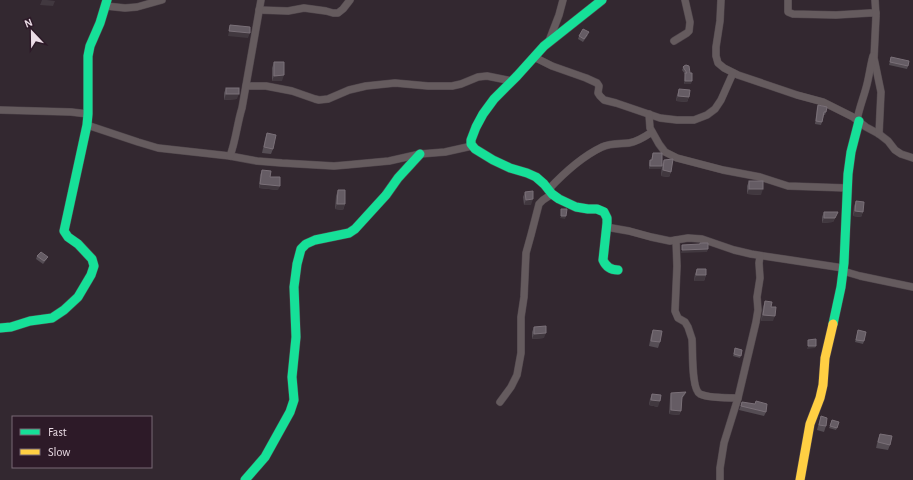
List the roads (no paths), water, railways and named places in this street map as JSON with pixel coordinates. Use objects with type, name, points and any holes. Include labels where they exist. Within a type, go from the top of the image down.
[{"type":"street","points":[[0,328],[11,327],[30,321],[52,318],[64,310],[78,297],[91,275],[94,266],[92,259],[78,244],[68,237],[64,231],[87,124],[88,56],[90,46],[106,3],[125,8],[137,7],[162,0]]},
{"type":"street","points":[[230,156],[242,108],[261,0]]},
{"type":"street","points":[[259,10],[288,10],[304,8],[338,13],[350,0]]},
{"type":"street","points":[[548,43],[563,0]]},
{"type":"street","points":[[602,0],[548,43],[494,99],[483,114],[471,140],[472,146],[475,149],[510,168],[536,177],[550,192],[576,207],[603,211],[607,218],[603,260],[608,268],[618,270]]},
{"type":"street","points":[[674,41],[689,31],[690,22],[685,0]]},
{"type":"street","points":[[721,0],[716,56],[718,63],[724,68],[738,75],[823,102],[853,117],[888,141],[895,150],[901,154],[913,158]]},
{"type":"street","points":[[788,0],[788,12],[793,14],[836,16],[876,13]]},
{"type":"street","points":[[875,0],[876,13],[874,58],[881,92],[879,134]]},
{"type":"street","points":[[800,480],[810,424],[820,398],[823,385],[825,358],[837,308],[843,269],[851,152],[858,121],[858,113],[874,52]]},
{"type":"street","points":[[534,57],[597,83],[599,86],[598,93],[602,99],[660,118],[677,120],[694,120],[707,116],[715,109],[721,100],[733,72]]},
{"type":"street","points":[[246,86],[266,86],[292,90],[319,100],[328,99],[349,90],[395,82],[428,86],[452,86],[478,77],[487,76],[512,81]]},
{"type":"street","points":[[0,110],[71,112],[88,114]]},
{"type":"street","points":[[649,114],[650,128],[652,132],[665,152],[677,158],[723,170],[760,177],[788,186],[848,188]]},
{"type":"street","points":[[87,124],[158,148],[230,156],[257,161],[334,166],[389,161],[420,154],[445,152],[472,146]]},
{"type":"street","points":[[500,402],[511,387],[517,375],[521,353],[521,317],[524,297],[526,253],[539,204],[565,174],[589,155],[602,147],[630,143],[652,132]]},
{"type":"street","points":[[245,480],[265,457],[293,405],[292,377],[296,337],[294,287],[296,264],[301,249],[306,244],[315,240],[332,238],[349,233],[355,229],[386,196],[398,178],[420,154]]},
{"type":"street","points":[[606,227],[670,241],[688,238],[702,239],[734,250],[760,256],[843,269],[860,276],[913,287]]},
{"type":"street","points":[[676,240],[677,266],[675,311],[678,318],[685,322],[691,332],[694,380],[697,390],[700,394],[715,397],[738,398]]},
{"type":"street","points":[[720,480],[720,468],[724,443],[738,398],[756,322],[758,310],[757,297],[760,278],[760,256]]}]
